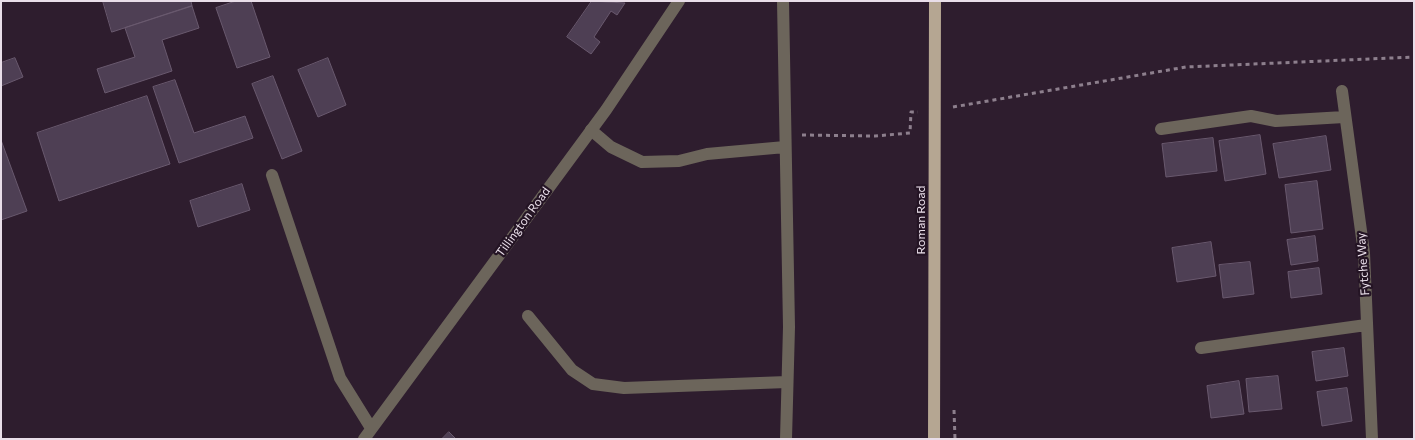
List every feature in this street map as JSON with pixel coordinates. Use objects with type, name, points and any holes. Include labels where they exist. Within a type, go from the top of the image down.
[{"type":"main road","name":"Roman Road","points":[[934,439],[935,1]]},
{"type":"street","name":"Tillington Road","points":[[368,433],[591,130],[678,1]]},
{"type":"street","points":[[784,1],[789,327],[786,439]]},
{"type":"street","name":"Fytche Way","points":[[1342,91],[1344,117],[1364,253],[1372,439]]},
{"type":"street","points":[[1161,129],[1251,116],[1276,121],[1344,117]]},
{"type":"street","points":[[591,130],[611,147],[642,162],[679,161],[785,140]]},
{"type":"street","points":[[272,175],[340,378],[368,433]]},
{"type":"street","points":[[528,316],[572,370],[593,384],[624,388],[788,382]]},
{"type":"street","points":[[1201,348],[1366,326]]},
{"type":"path","points":[[952,108],[1186,67],[1414,57]]},
{"type":"path","points":[[785,140],[910,133],[911,112],[919,112]]},
{"type":"building","points":[[103,1],[191,1],[192,6],[112,32]]},
{"type":"building","points":[[236,1],[251,1],[270,57],[237,68],[216,8]]},
{"type":"building","points":[[592,1],[625,3],[617,15],[611,11],[594,37],[600,42],[591,54],[567,37]]},
{"type":"building","points":[[192,6],[199,28],[162,40],[172,71],[105,93],[97,69],[135,57],[125,28]]},
{"type":"building","points":[[15,58],[23,77],[1,86],[1,63]]},
{"type":"building","points":[[328,58],[346,105],[318,117],[298,70]]},
{"type":"building","points":[[273,76],[302,151],[282,159],[252,84]]},
{"type":"building","points":[[175,80],[194,133],[245,116],[253,138],[179,163],[153,87]]},
{"type":"building","points":[[147,96],[170,164],[59,201],[37,133]]},
{"type":"building","points":[[1260,135],[1266,174],[1225,181],[1219,141]]},
{"type":"building","points":[[1326,136],[1331,170],[1279,178],[1273,144]]},
{"type":"building","points":[[1213,138],[1217,171],[1166,177],[1162,144]]},
{"type":"building","points":[[1,140],[27,211],[1,220]]},
{"type":"building","points":[[1317,181],[1323,229],[1291,233],[1285,185]]},
{"type":"building","points":[[242,184],[250,210],[198,227],[190,201]]},
{"type":"building","points":[[1315,236],[1318,261],[1291,265],[1287,240]]},
{"type":"building","points":[[1211,242],[1216,276],[1177,282],[1172,248]]},
{"type":"building","points":[[1250,262],[1254,294],[1223,298],[1219,265]]},
{"type":"building","points":[[1319,268],[1322,294],[1291,298],[1288,272]]},
{"type":"building","points":[[1344,348],[1348,376],[1316,381],[1312,352]]},
{"type":"building","points":[[1278,376],[1282,409],[1249,412],[1246,379]]},
{"type":"building","points":[[1239,381],[1244,414],[1211,418],[1207,386]]},
{"type":"building","points":[[1347,388],[1352,421],[1322,426],[1317,392]]},
{"type":"building","points":[[449,432],[456,439],[442,439]]}]
